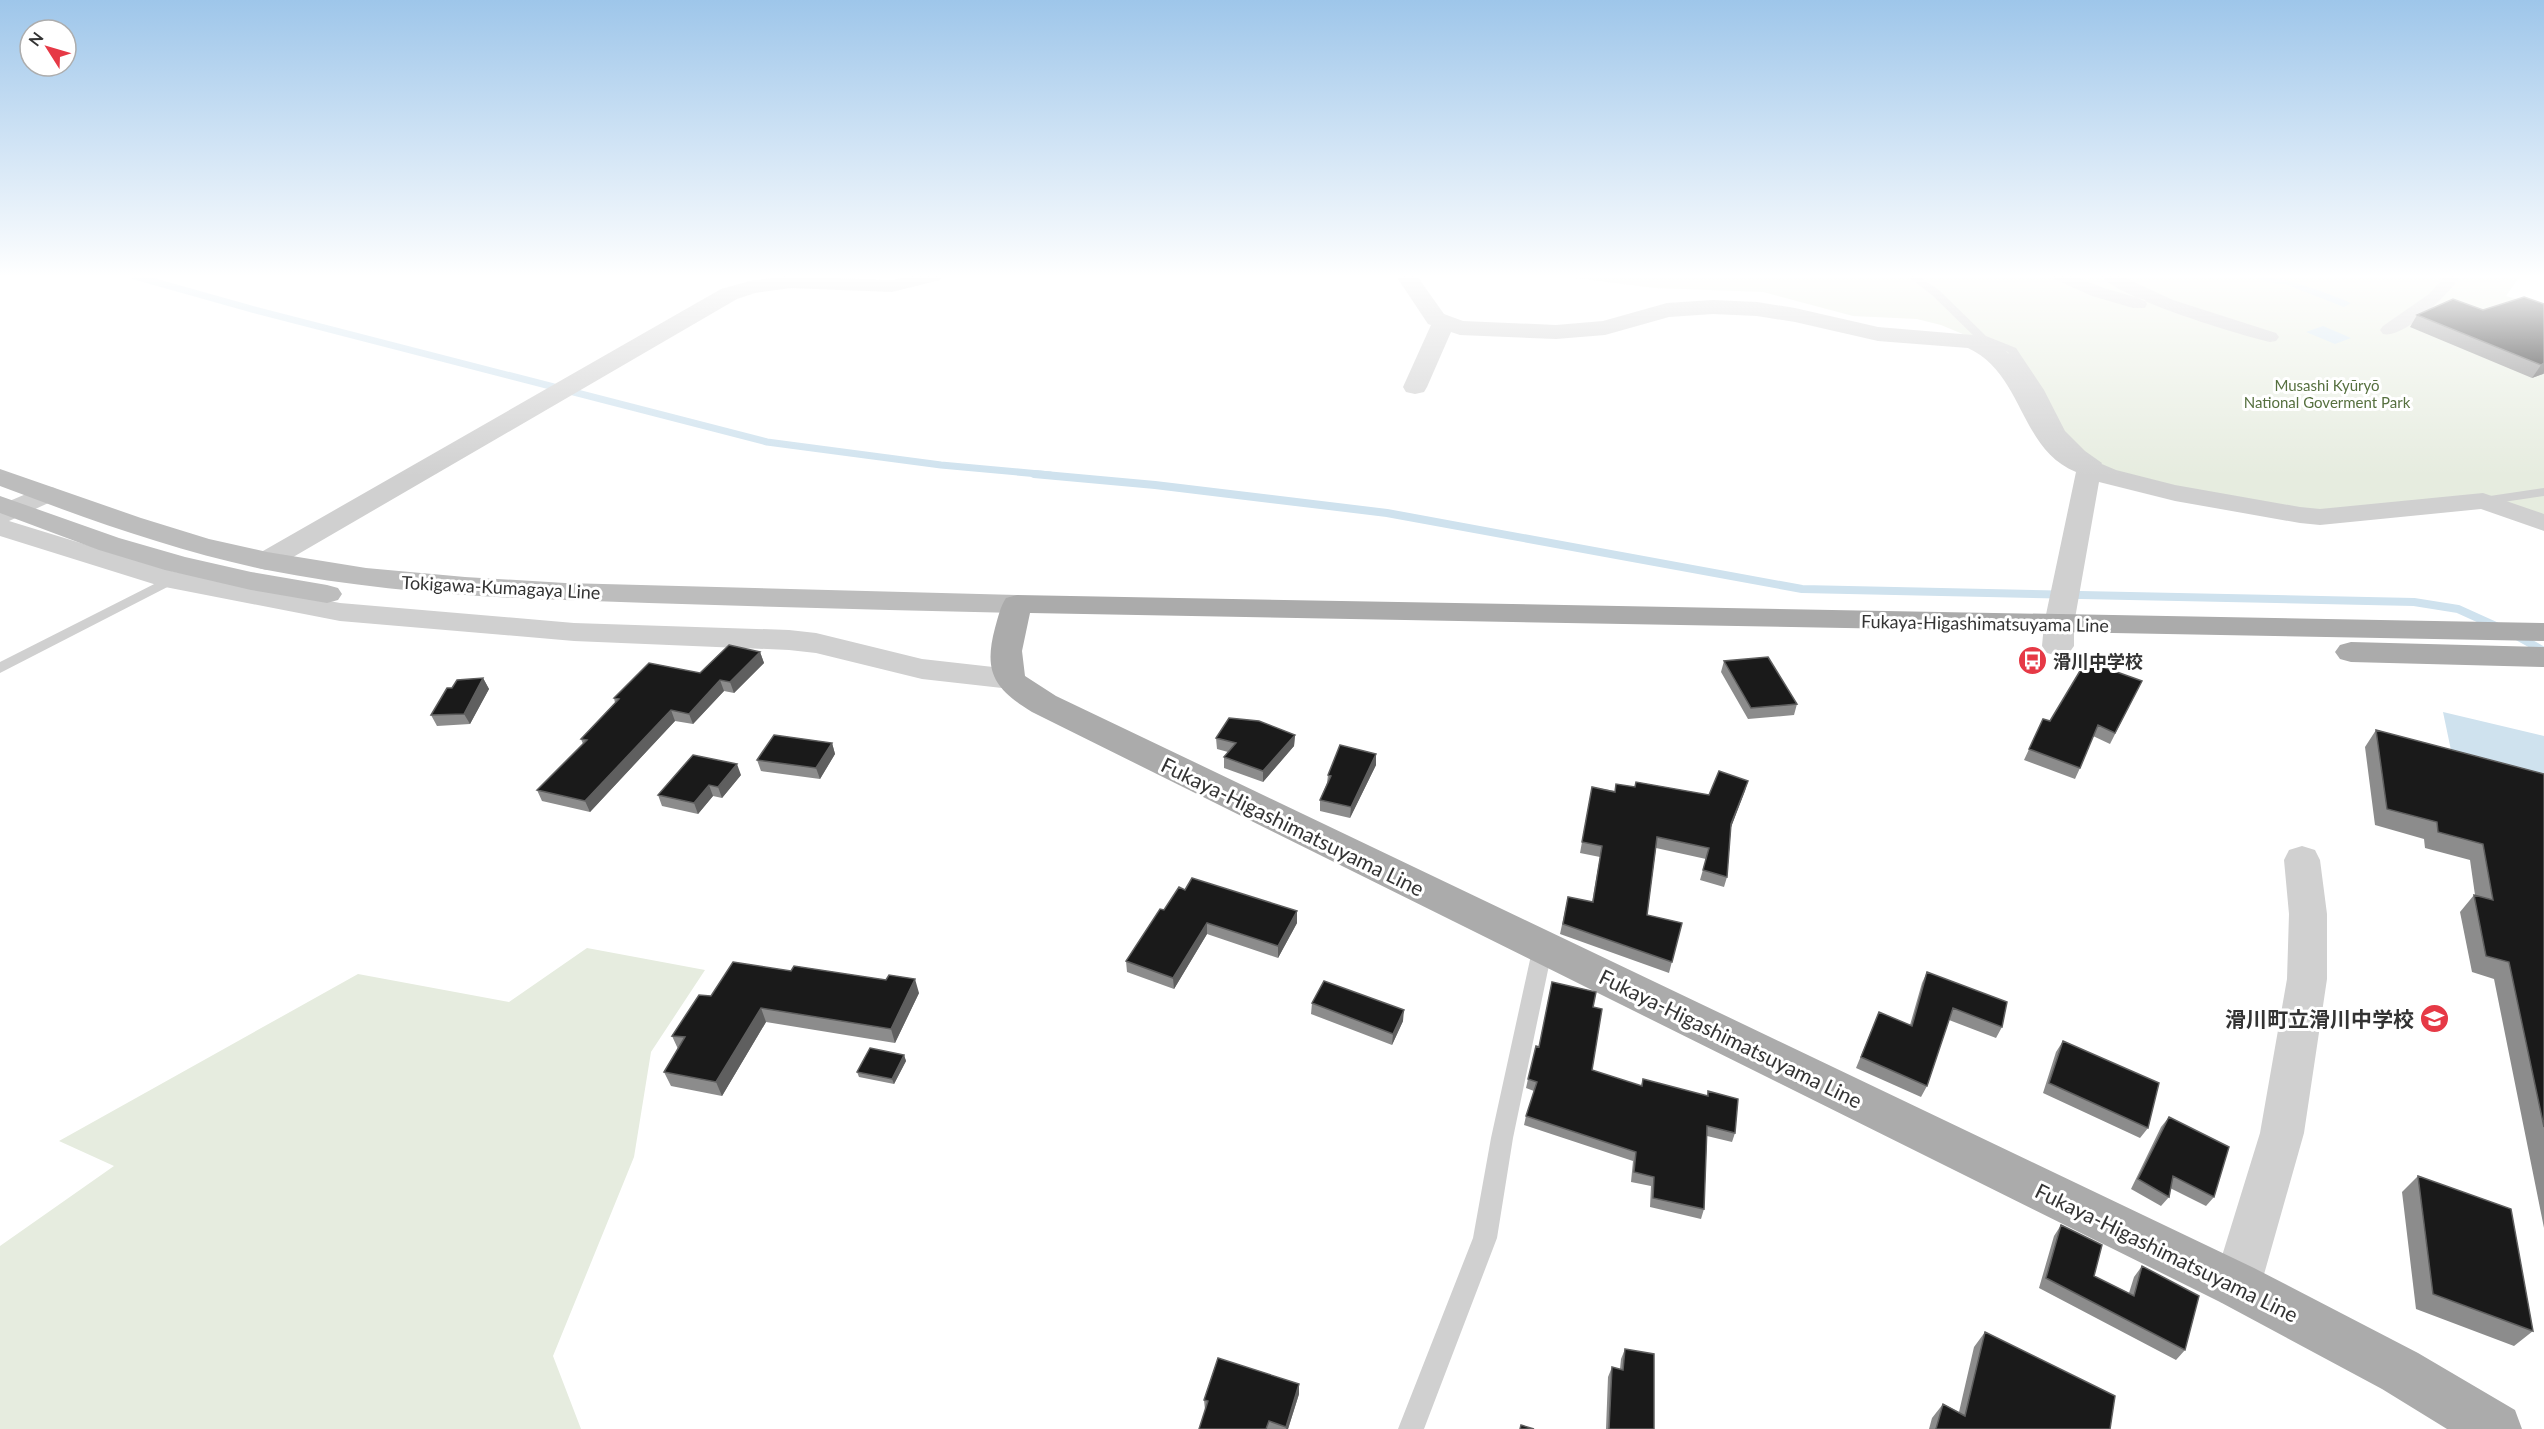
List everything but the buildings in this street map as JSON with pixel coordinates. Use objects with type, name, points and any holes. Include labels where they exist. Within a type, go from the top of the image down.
[{"type":"main road","name":"Tokigawa-Kumagaya Line","points":[[0,477],[156,532],[216,550],[266,561],[379,579],[462,586],[1015,615]]},
{"type":"main road","name":"Tokigawa-Kumagaya Line","points":[[181,574],[447,607],[689,618],[1015,615]]},
{"type":"main road","name":"Fukaya-Higashimatsuyama Line","points":[[2062,614],[2539,644]]},
{"type":"main road","name":"Fukaya-Higashimatsuyama Line","points":[[1015,615],[2062,614],[2487,631],[2539,644]]},
{"type":"main road","points":[[1011,679],[1007,665],[1007,647],[1015,615]]},
{"type":"main road","name":"Fukaya-Higashimatsuyama Line","points":[[1011,679],[1026,693],[1044,704],[1116,740],[2237,1285],[2400,1371],[2496,1429]]},
{"type":"street","points":[[266,561],[645,343]]},
{"type":"street","points":[[1415,387],[1435,343]]},
{"type":"street","points":[[1975,343],[1986,346],[1997,354],[2023,387],[2037,420],[2062,454],[2090,470],[2213,500],[2320,517],[2483,501],[2544,523]]},
{"type":"street","points":[[2062,614],[2086,478],[2090,470]]},
{"type":"street","points":[[3,514],[45,494]]},
{"type":"street","points":[[3,514],[181,574],[340,612],[574,632],[789,640],[816,644],[922,669],[1011,679]]},
{"type":"street","points":[[2237,1285],[2282,1133],[2307,979],[2308,914],[2302,860]]},
{"type":"lane","points":[[1994,343],[2012,350],[2038,390],[2059,433],[2080,454],[2122,479]]},
{"type":"lane","points":[[2483,501],[2544,492]]},
{"type":"lane","points":[[0,668],[181,574]]},
{"type":"lane","points":[[1411,1429],[1485,1238],[1502,1138],[1543,946]]},
{"type":"green space","name":"Musashi Kyūryō National Goverment Park","points":[[1976,343],[2544,343],[2544,516],[2485,495],[2326,513],[2242,501],[2097,468]]},
{"type":"green space","points":[[587,948],[705,970],[651,1052],[634,1157],[553,1356],[581,1429],[0,1429],[0,1246],[114,1166],[59,1141],[358,974],[509,1002]]},
{"type":"water","points":[[2443,712],[2544,736],[2544,779],[2452,755]]},
{"type":"waterway","points":[[382,343],[767,442],[941,465],[1050,475]]},
{"type":"waterway","points":[[1034,474],[1155,485],[1387,513],[1802,589],[2414,602],[2458,609],[2500,628]]},
{"type":"waterway","points":[[2515,635],[2544,651]]},
{"type":"place","name":"滑川中学校","points":[[2032,661]]},
{"type":"place","name":"滑川町立滑川中学校","points":[[2435,1018]]}]
